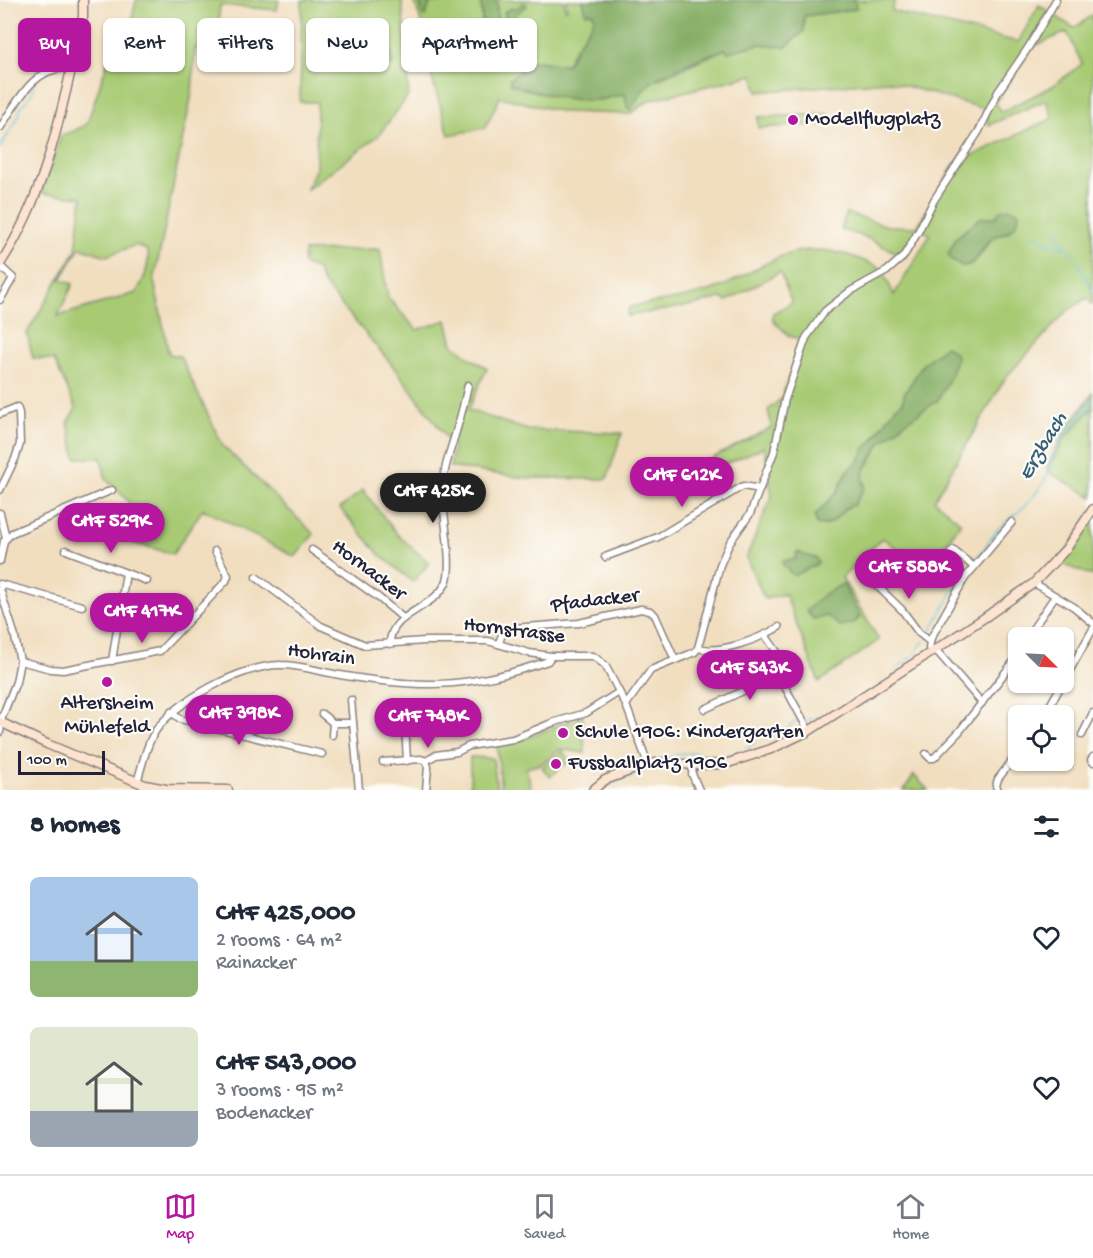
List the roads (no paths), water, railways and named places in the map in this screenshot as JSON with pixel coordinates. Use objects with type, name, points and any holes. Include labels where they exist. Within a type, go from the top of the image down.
[{"type":"main road","points":[[83,18],[86,0]]},
{"type":"main road","points":[[0,265],[16,237],[43,178],[54,143],[69,72]]},
{"type":"main road","points":[[593,790],[605,780],[648,764],[666,762],[693,765],[725,764],[771,749],[809,731],[1034,583],[1062,553],[1093,509]]},
{"type":"main road","points":[[1,725],[138,782],[166,789],[228,790]]},
{"type":"street","points":[[626,705],[651,670],[698,648],[720,565],[730,542],[750,514],[774,452],[785,399],[806,338],[825,311],[849,292],[886,271],[903,257],[934,200],[979,131],[998,92],[1028,48],[1056,0]]},
{"type":"street","points":[[0,128],[32,81],[53,72]]},
{"type":"street","points":[[0,265],[13,277],[0,300]]},
{"type":"street","points":[[390,644],[393,626],[429,601],[445,585],[447,579],[448,545],[442,482],[446,459],[458,426],[468,385]]},
{"type":"street","points":[[0,414],[17,407],[20,412],[20,444],[0,490]]},
{"type":"street","points":[[605,557],[658,537],[743,486],[760,489]]},
{"type":"street","points":[[6,538],[20,528],[112,490]]},
{"type":"street","points":[[0,513],[6,538],[0,561]]},
{"type":"street","points":[[932,648],[953,596],[1012,522]]},
{"type":"street","points":[[66,550],[147,581]]},
{"type":"street","name":"Hornacker","points":[[312,550],[403,618]]},
{"type":"street","points":[[942,566],[953,550],[974,567]]},
{"type":"street","points":[[20,661],[63,670],[160,651],[226,581],[228,576],[215,551]]},
{"type":"street","points":[[112,661],[126,573]]},
{"type":"street","name":"Hornstrasse","points":[[256,577],[321,626],[365,645],[461,640],[488,641],[550,656],[593,656],[605,665],[626,705],[648,764]]},
{"type":"street","points":[[868,577],[902,610],[919,633],[982,703]]},
{"type":"street","points":[[1034,583],[1074,607],[1093,623]]},
{"type":"street","points":[[0,584],[82,606]]},
{"type":"street","points":[[0,589],[20,661],[18,676],[1,725]]},
{"type":"street","points":[[1034,627],[1055,596]]},
{"type":"street","name":"Pfadacker","points":[[500,644],[502,634],[513,628],[579,623],[642,609],[655,615],[675,660]]},
{"type":"street","points":[[698,648],[715,650],[765,636],[779,627]]},
{"type":"street","points":[[1050,705],[1093,629]]},
{"type":"street","points":[[765,636],[782,659]]},
{"type":"street","name":"Hohrain","points":[[138,782],[144,755],[152,736],[171,712],[193,696],[254,668],[283,665],[355,678],[430,684],[453,683],[521,671],[548,662],[550,656]]},
{"type":"street","points":[[926,753],[934,758],[959,732],[1008,669]]},
{"type":"street","points":[[705,709],[787,670]]},
{"type":"street","points":[[778,674],[809,731]]},
{"type":"street","points":[[383,762],[421,759],[426,761],[436,755],[457,752],[469,746],[513,739],[555,722],[586,713],[619,692]]},
{"type":"street","points":[[351,700],[359,790]]},
{"type":"street","points":[[171,712],[180,719],[322,754]]},
{"type":"street","points":[[1082,735],[1093,713]]},
{"type":"street","points":[[322,714],[333,723],[353,723]]},
{"type":"street","points":[[332,735],[333,723]]},
{"type":"street","points":[[405,724],[407,761]]},
{"type":"street","points":[[1093,757],[1091,760],[1093,762]]},
{"type":"street","points":[[426,761],[428,766],[426,790]]},
{"type":"street","points":[[693,765],[692,774],[699,790]]},
{"type":"street","points":[[997,788],[998,779],[1008,766]]},
{"type":"waterway","points":[[0,148],[34,86]]},
{"type":"waterway","points":[[1055,226],[1065,247],[1069,248],[1074,255]]},
{"type":"waterway","points":[[1035,236],[1049,244],[1065,246]]},
{"type":"waterway","points":[[1077,261],[1093,290]]},
{"type":"waterway","name":"Erzbach","points":[[973,563],[999,528],[1025,506],[1037,492],[1046,478],[1055,452],[1065,434],[1093,400]]},
{"type":"waterway","name":"Erzbach","points":[[928,636],[958,582],[970,567]]},
{"type":"waterway","name":"Erzbach","points":[[895,670],[913,656],[924,641]]},
{"type":"waterway","name":"Erzbach","points":[[806,720],[823,717]]},
{"type":"waterway","name":"Erzbach","points":[[781,739],[791,725],[800,721]]},
{"type":"waterway","name":"Erzbach","points":[[671,757],[692,753],[723,759],[732,758],[740,755],[755,742]]},
{"type":"waterway","name":"Erzbach","points":[[604,786],[642,771]]},
{"type":"place","name":"Modellflugplatz","points":[[793,120]]},
{"type":"place","name":"Altersheim Mühlefeld","points":[[107,682]]},
{"type":"place","name":"Schule 1906: Kindergarten","points":[[563,733]]},
{"type":"place","name":"Fussballplatz 1906","points":[[556,764]]}]
